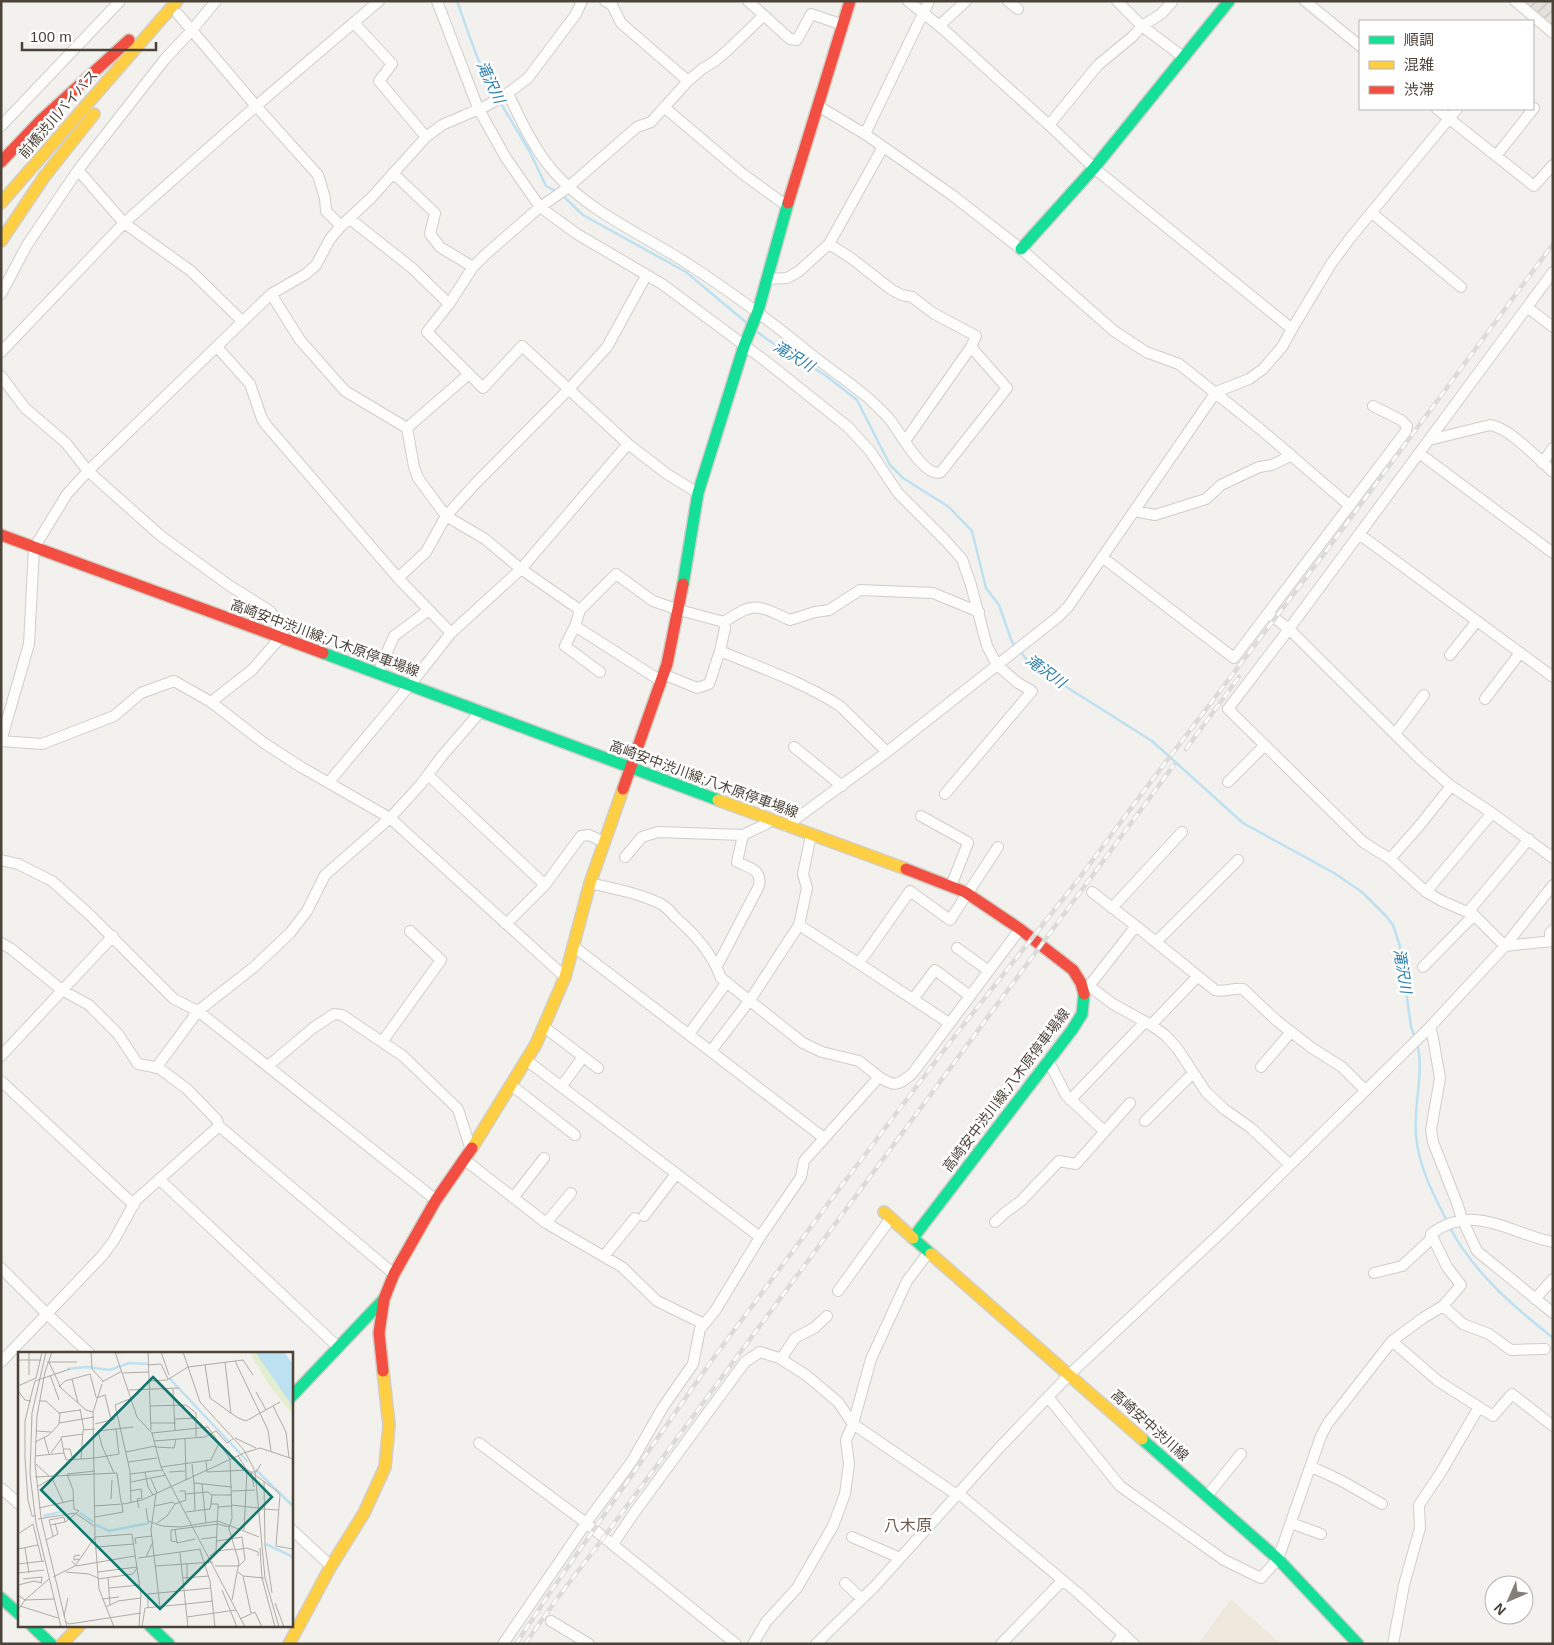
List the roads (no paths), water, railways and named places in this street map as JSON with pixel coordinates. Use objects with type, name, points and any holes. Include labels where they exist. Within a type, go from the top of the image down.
[{"type":"main road","points":[[1,162],[41,120],[172,1]]},
{"type":"main road","name":"前橋渋川バイパス","points":[[1,203],[177,1]]},
{"type":"main road","points":[[289,1644],[331,1566],[364,1513],[385,1467],[389,1425],[379,1333],[384,1299],[394,1274],[436,1200],[468,1155],[536,1044],[565,977],[590,883],[662,678],[679,610],[698,493],[744,346],[758,311],[787,206],[850,1]]},
{"type":"main road","points":[[1021,249],[1094,168],[1229,1]]},
{"type":"main road","points":[[1,241],[50,170],[133,65],[148,35]]},
{"type":"main road","name":"高崎安中渋川線;八木原停車場線","points":[[1,535],[951,886],[967,893],[1020,929],[1073,970],[1086,987],[1082,1014],[1072,1030],[913,1238]]},
{"type":"main road","name":"高崎安中渋川線","points":[[888,1215],[1278,1559],[1358,1644]]},
{"type":"main road","points":[[292,1396],[384,1299]]},
{"type":"main road","points":[[1,1598],[18,1613]]},
{"type":"main road","points":[[34,1628],[51,1644]]},
{"type":"main road","points":[[62,1644],[77,1628]]},
{"type":"main road","points":[[152,1628],[169,1644]]},
{"type":"street","points":[[1,126],[120,1]]},
{"type":"street","points":[[1,294],[28,246],[78,170],[165,59],[216,1]]},
{"type":"street","points":[[1,352],[124,223],[256,106],[379,1]]},
{"type":"street","points":[[437,1],[506,158],[540,207],[577,234],[662,284],[848,427],[870,451],[898,493],[962,559],[972,585],[987,646],[997,666],[1018,683],[1032,691],[945,794]]},
{"type":"street","points":[[565,977],[390,818],[264,744],[211,702],[174,681],[141,693],[114,716],[42,744],[1,741],[29,644],[34,548],[68,494],[88,471],[271,294],[306,274],[316,265],[330,239],[341,226],[350,219],[426,137],[442,125],[506,94],[528,78],[576,14],[582,1]]},
{"type":"street","points":[[605,1],[612,5],[622,23],[688,81]]},
{"type":"street","points":[[748,1],[790,39],[797,40],[812,14],[843,25]]},
{"type":"street","points":[[908,1],[1049,125],[1094,168],[1292,329]]},
{"type":"street","points":[[865,134],[929,1]]},
{"type":"street","points":[[938,26],[966,1]]},
{"type":"street","points":[[1008,1],[1018,10]]},
{"type":"street","points":[[1117,1],[1142,26],[1183,58]]},
{"type":"street","points":[[1305,1],[1359,45]]},
{"type":"street","points":[[1515,1],[1529,18]]},
{"type":"street","points":[[1049,125],[1098,65],[1132,37],[1142,26],[1161,14],[1172,2]]},
{"type":"street","points":[[178,14],[256,106],[318,175],[325,198],[326,211],[341,226]]},
{"type":"street","points":[[698,493],[667,474],[628,444],[522,346],[483,388],[427,332],[449,304],[473,267],[540,207],[567,188],[637,127],[651,122],[688,81],[728,50],[763,16]]},
{"type":"street","points":[[1534,21],[1553,32]]},
{"type":"street","points":[[354,24],[392,64],[379,81],[426,137]]},
{"type":"street","points":[[506,94],[539,152],[567,188],[685,262],[758,311],[819,362],[870,399],[890,420],[923,466],[938,474],[1007,388],[971,347]]},
{"type":"street","points":[[818,106],[865,134],[952,195],[1021,249],[1114,331],[1146,352],[1178,364],[1216,392],[1350,506]]},
{"type":"street","points":[[664,107],[743,174],[787,206]]},
{"type":"street","points":[[1438,110],[1534,186],[1553,165]]},
{"type":"street","points":[[786,826],[887,752],[997,666],[1068,607],[1216,392],[1249,378],[1263,368],[1282,347],[1331,264],[1351,237],[1456,110]]},
{"type":"street","points":[[1496,156],[1532,110]]},
{"type":"street","points":[[767,279],[787,278],[798,272],[829,244],[883,147]]},
{"type":"street","points":[[78,170],[124,223],[191,271],[242,321]]},
{"type":"street","points":[[393,173],[435,213],[430,234],[440,247],[473,267]]},
{"type":"street","points":[[1372,212],[1461,287]]},
{"type":"street","points":[[350,219],[412,268],[449,304]]},
{"type":"street","points":[[829,244],[852,258],[892,290],[912,297],[932,313],[976,336],[971,347],[905,441]]},
{"type":"street","points":[[1553,272],[1228,709],[1363,842],[1390,859],[1426,892],[1471,914],[1505,946],[1551,941],[1550,933],[1553,930]]},
{"type":"street","points":[[398,578],[426,552],[446,516],[607,347],[646,276]]},
{"type":"street","points":[[271,294],[300,340],[345,392],[407,428],[414,467],[418,478],[446,516],[485,539],[521,569],[580,610]]},
{"type":"street","points":[[1527,307],[1553,327]]},
{"type":"street","points":[[216,347],[250,384],[262,419],[267,426],[398,578],[451,633]]},
{"type":"street","points":[[407,428],[469,374]]},
{"type":"street","points":[[1,376],[26,408],[66,442],[88,471],[160,536],[230,586],[270,611],[280,624],[283,634],[252,670],[211,702]]},
{"type":"street","points":[[1102,557],[1234,658],[1406,431],[1407,426],[1401,420],[1373,406]]},
{"type":"street","points":[[1429,440],[1490,425],[1499,426],[1553,472]]},
{"type":"street","points":[[328,782],[451,633],[521,569],[628,444]]},
{"type":"street","points":[[1542,463],[1553,448]]},
{"type":"street","points":[[1134,511],[1155,515],[1206,499],[1221,485],[1259,466],[1272,464],[1286,458],[1290,454]]},
{"type":"street","points":[[1419,454],[1553,553]]},
{"type":"street","points":[[1359,534],[1553,677]]},
{"type":"street","points":[[600,672],[565,646],[575,626],[580,610],[616,574],[653,601],[724,622],[742,610],[753,606],[763,607],[790,620],[815,612],[829,610],[860,590],[933,593],[979,612]]},
{"type":"street","points":[[378,673],[394,636],[429,610]]},
{"type":"street","points":[[1269,614],[1289,629],[1394,734],[1451,786],[1492,812],[1553,858]]},
{"type":"street","points":[[1450,655],[1477,621]]},
{"type":"street","points":[[575,626],[662,678],[697,688],[709,684],[720,651],[725,628],[724,622]]},
{"type":"street","points":[[720,651],[793,680],[832,701],[840,706],[887,752]]},
{"type":"street","points":[[1485,699],[1520,653]]},
{"type":"street","points":[[1394,734],[1424,695]]},
{"type":"street","points":[[156,1068],[198,1011],[254,967],[290,933],[307,911],[325,875],[390,818],[481,711]]},
{"type":"street","points":[[1228,782],[1265,745]]},
{"type":"street","points":[[794,747],[842,786]]},
{"type":"street","points":[[428,775],[545,885]]},
{"type":"street","points":[[1390,859],[1451,786]]},
{"type":"street","points":[[1426,892],[1492,812]]},
{"type":"street","points":[[921,816],[968,843],[951,886]]},
{"type":"street","points":[[625,857],[642,837],[658,832],[743,835],[771,820]]},
{"type":"street","points":[[1112,908],[1182,832]]},
{"type":"street","points":[[506,924],[545,885],[582,836],[589,835],[604,842]]},
{"type":"street","points":[[717,966],[759,886],[760,879],[756,871],[737,862],[743,835]]},
{"type":"street","points":[[711,1051],[750,1000],[799,925],[807,888],[802,874],[811,835]]},
{"type":"street","points":[[1423,967],[1471,914],[1529,839]]},
{"type":"street","points":[[858,963],[910,891],[950,920],[998,846]]},
{"type":"street","points":[[1,860],[18,864],[52,881],[113,936],[174,998],[198,1011],[436,1200]]},
{"type":"street","points":[[1156,942],[1238,860]]},
{"type":"street","points":[[590,883],[640,896],[662,904],[690,930],[707,950],[717,966],[721,978],[803,1043],[822,1052],[859,1061],[879,1077],[893,1085],[898,1084],[912,1074],[1020,929]]},
{"type":"street","points":[[816,1644],[862,1599],[1070,1374],[1228,1226],[1430,1027],[1505,946],[1553,885]]},
{"type":"street","points":[[1092,892],[1215,990],[1243,989],[1277,1022],[1342,1067],[1366,1090]]},
{"type":"street","points":[[799,925],[949,1023]]},
{"type":"street","points":[[1136,926],[1086,987],[1165,1035],[1177,1048],[1206,1092],[1224,1109],[1251,1128],[1290,1165]]},
{"type":"street","points":[[382,1042],[441,960],[410,931]]},
{"type":"street","points":[[1,1056],[113,936]]},
{"type":"street","points":[[1,943],[10,948],[62,990],[89,1005],[118,1034],[138,1064],[159,1068],[187,1089],[217,1120],[219,1126],[394,1274]]},
{"type":"street","points":[[573,946],[824,1138]]},
{"type":"street","points":[[957,948],[989,971]]},
{"type":"street","points":[[914,999],[935,970],[970,996]]},
{"type":"street","points":[[1070,1100],[1198,976]]},
{"type":"street","points":[[689,1034],[727,982]]},
{"type":"street","points":[[268,1066],[313,1028],[334,1014],[342,1015],[403,1056],[458,1109],[468,1155],[513,1198],[546,1223],[622,1267],[657,1301],[704,1324]]},
{"type":"street","points":[[544,1027],[598,1068]]},
{"type":"street","points":[[1430,1027],[1440,1078],[1431,1130],[1433,1142],[1457,1203],[1460,1220],[1477,1251],[1553,1313]]},
{"type":"street","points":[[1261,1067],[1291,1032]]},
{"type":"street","points":[[561,1086],[583,1057]]},
{"type":"street","points":[[526,1060],[760,1237]]},
{"type":"street","points":[[1048,1060],[1070,1100],[1104,1131]]},
{"type":"street","points":[[1145,1121],[1193,1073]]},
{"type":"street","points":[[503,1644],[586,1523],[632,1461],[663,1407],[693,1364],[700,1329],[715,1311],[760,1237],[801,1177],[804,1161],[879,1077]]},
{"type":"street","points":[[1,1081],[134,1205]]},
{"type":"street","points":[[511,1085],[575,1135]]},
{"type":"street","points":[[995,1222],[1021,1201],[1059,1161],[1076,1164],[1130,1103]]},
{"type":"street","points":[[1,1362],[103,1255],[114,1240],[136,1200],[219,1126]]},
{"type":"street","points":[[513,1198],[544,1158]]},
{"type":"street","points":[[604,1256],[676,1174]]},
{"type":"street","points":[[158,1179],[338,1347]]},
{"type":"street","points":[[546,1223],[571,1193]]},
{"type":"street","points":[[838,1291],[888,1215]]},
{"type":"street","points":[[1374,1273],[1402,1266],[1429,1241],[1431,1234],[1439,1228],[1460,1220],[1483,1220],[1526,1236],[1553,1242]]},
{"type":"street","points":[[1048,1397],[1120,1486],[1224,1560],[1261,1578],[1278,1559],[1328,1423],[1392,1342],[1443,1306],[1461,1285],[1447,1267],[1432,1235]]},
{"type":"street","points":[[753,1644],[766,1622],[797,1588],[833,1526],[845,1494],[849,1464],[846,1440],[853,1424],[871,1358],[907,1281],[929,1252]]},
{"type":"street","points":[[1,1268],[88,1352]]},
{"type":"street","points":[[1536,1299],[1553,1279]]},
{"type":"street","points":[[1443,1306],[1463,1324],[1489,1334],[1511,1350],[1546,1349]]},
{"type":"street","points":[[781,1359],[795,1338],[814,1328],[827,1316]]},
{"type":"street","points":[[1392,1342],[1438,1380],[1493,1416],[1512,1394],[1553,1426]]},
{"type":"street","points":[[613,1544],[745,1362],[760,1352],[781,1359],[806,1374],[838,1402],[853,1424],[958,1494],[1134,1644]]},
{"type":"street","points":[[1393,1644],[1404,1585],[1420,1528],[1419,1505],[1479,1408]]},
{"type":"street","points":[[479,1442],[613,1544],[736,1644]]},
{"type":"street","points":[[1207,1496],[1241,1454]]},
{"type":"street","points":[[1312,1467],[1342,1481],[1382,1504]]},
{"type":"street","points":[[1,1488],[18,1503]]},
{"type":"street","points":[[1291,1523],[1322,1534]]},
{"type":"street","points":[[292,1530],[331,1566]]},
{"type":"street","points":[[852,1537],[900,1558]]},
{"type":"street","points":[[1002,1644],[1062,1581]]},
{"type":"street","points":[[845,1583],[862,1599]]},
{"type":"street","points":[[552,1621],[588,1644]]},
{"type":"street","points":[[1116,1644],[1124,1634]]},
{"type":"waterway","name":"滝沢川","points":[[457,1],[480,63],[497,97]]},
{"type":"waterway","name":"滝沢川","points":[[500,102],[530,152],[546,186],[556,191]]},
{"type":"waterway","name":"滝沢川","points":[[563,196],[583,215],[686,272],[748,324]]},
{"type":"waterway","name":"滝沢川","points":[[756,331],[825,375],[857,400],[890,465],[903,478],[949,507],[972,531],[986,588],[999,605],[1012,642],[1016,647]]},
{"type":"waterway","name":"滝沢川","points":[[1020,651],[1030,664],[1152,741],[1243,823],[1334,873],[1362,892],[1393,925],[1400,946],[1411,1027],[1415,1038]]},
{"type":"waterway","name":"滝沢川","points":[[1417,1043],[1420,1066],[1416,1112],[1417,1146],[1427,1179],[1447,1221]]},
{"type":"waterway","name":"滝沢川","points":[[1449,1226],[1459,1243],[1482,1273],[1509,1301],[1553,1338]]},
{"type":"railway","points":[[516,1644],[712,1360],[954,1037],[1078,880],[1324,554],[1553,244]]},
{"type":"railway","points":[[1186,749],[1239,677]]},
{"type":"railway","points":[[525,1644],[1174,765]]},
{"type":"district","name":"八木原","points":[[908,1525]]}]
